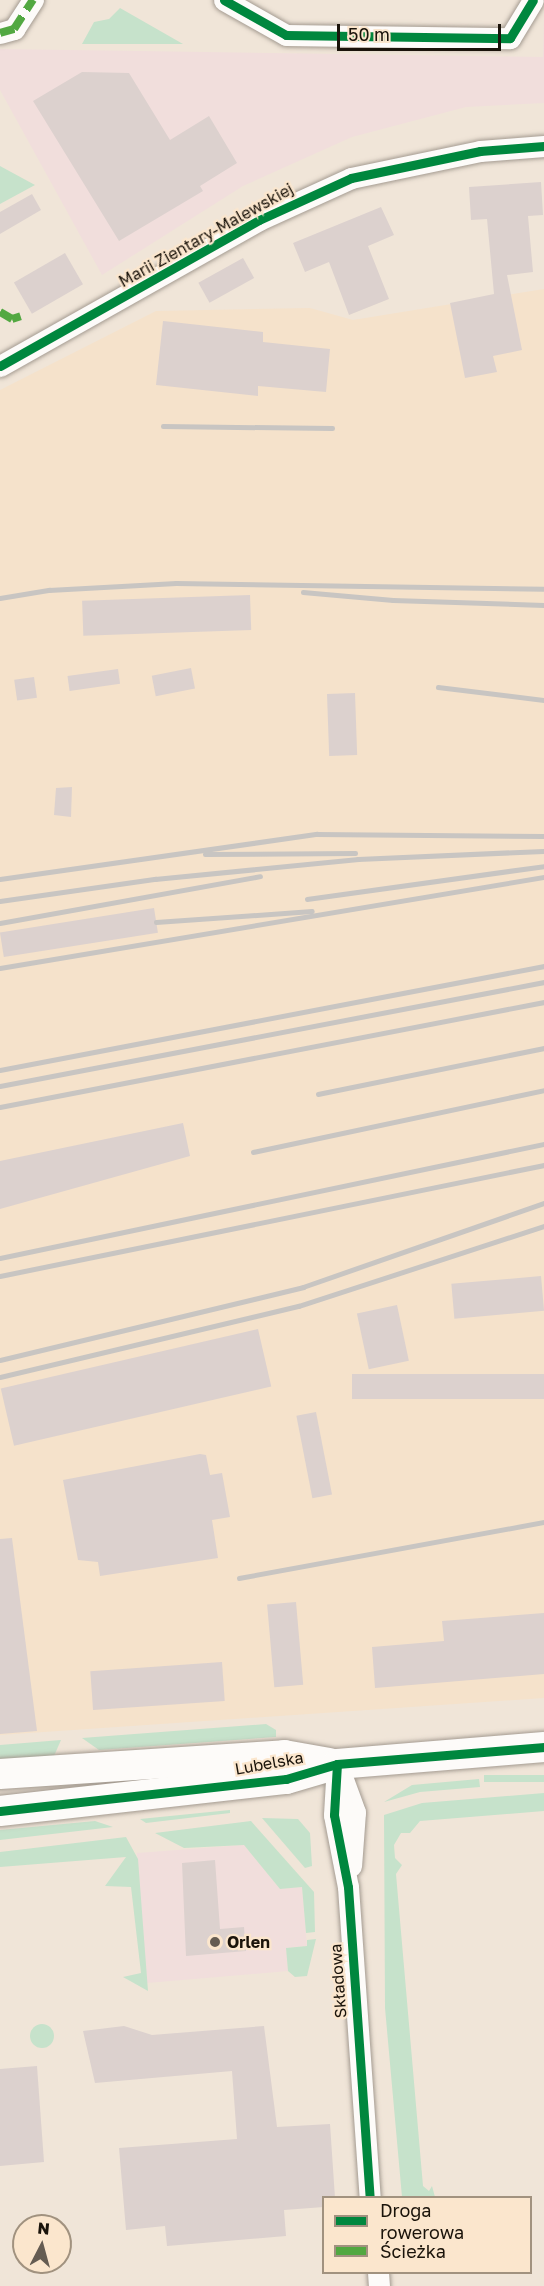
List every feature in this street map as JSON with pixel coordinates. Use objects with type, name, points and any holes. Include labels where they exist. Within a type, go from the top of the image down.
[{"type":"street","points":[[0,33],[14,29],[33,0]]},
{"type":"street","points":[[224,0],[286,35],[510,38],[533,0]]},
{"type":"street","name":"Marii Zientary-Malewskiej","points":[[0,366],[259,220],[351,178],[480,151],[544,146]]},
{"type":"street","name":"Lubelska","points":[[0,1811],[286,1779],[338,1764],[544,1747]]},
{"type":"street","name":"Lubelska","points":[[0,1774],[284,1755],[338,1764]]},
{"type":"street","name":"Składowa","points":[[338,1764],[355,1812],[348,1887],[370,2196]]},
{"type":"shaded area","points":[[544,12],[544,103],[466,107],[352,137],[243,186],[102,275],[0,90],[0,49],[543,57]]},
{"type":"shaded area","points":[[544,289],[544,1698],[0,1735],[0,390],[156,311],[310,308],[353,320]]},
{"type":"shaded area","points":[[244,1845],[280,1889],[302,1887],[307,1946],[286,1948],[288,1971],[147,1983],[137,1853]]},
{"type":"green space","points":[[120,8],[183,44],[82,44],[94,22],[109,19]]},
{"type":"green space","points":[[0,166],[35,185],[0,204]]},
{"type":"green space","points":[[266,1724],[276,1730],[276,1737],[99,1750],[82,1738]]},
{"type":"green space","points":[[61,1740],[54,1756],[0,1762],[0,1745]]},
{"type":"green space","points":[[484,1775],[544,1775],[544,1782],[484,1782]]},
{"type":"green space","points":[[479,1779],[480,1787],[420,1792],[384,1802],[412,1785]]},
{"type":"green space","points":[[544,1793],[544,1811],[420,1821],[410,1833],[401,1833],[394,1845],[395,1858],[402,1865],[396,1874],[423,2186],[429,2191],[432,2186],[435,2196],[402,2196],[385,2008],[384,1815],[422,1803]]},
{"type":"green space","points":[[230,1810],[230,1813],[146,1823],[140,1819]]},
{"type":"green space","points":[[262,1818],[298,1819],[310,1833],[312,1866],[305,1868]]},
{"type":"green space","points":[[95,1821],[113,1827],[0,1840],[0,1830]]},
{"type":"green space","points":[[251,1821],[314,1892],[315,1932],[306,1933],[302,1887],[280,1889],[244,1845],[184,1848],[155,1833]]},
{"type":"green space","points":[[126,1837],[138,1859],[148,1991],[123,1977],[141,1973],[131,1887],[105,1886],[126,1857],[0,1867],[0,1852]]},
{"type":"green space","points":[[316,1939],[307,1976],[295,1977],[288,1971],[286,1948],[307,1946],[307,1940]]},
{"type":"green space","points":[[42,2024],[47,2025],[53,2031],[53,2041],[47,2047],[42,2048],[37,2047],[31,2041],[30,2036],[31,2031],[37,2025]]},
{"type":"building","points":[[82,72],[129,73],[170,140],[209,116],[237,163],[200,186],[203,191],[119,241],[33,101]]},
{"type":"building","points":[[541,182],[543,215],[528,216],[533,272],[507,275],[522,350],[493,356],[497,372],[465,378],[450,303],[494,294],[487,219],[471,220],[469,187]]},
{"type":"building","points":[[32,194],[41,210],[0,234],[0,212]]},
{"type":"building","points":[[381,207],[394,235],[368,246],[389,299],[349,315],[329,262],[305,272],[293,243]]},
{"type":"building","points":[[65,253],[83,284],[32,314],[14,282]]},
{"type":"building","points":[[243,258],[254,278],[210,303],[198,283]]},
{"type":"building","points":[[163,321],[263,332],[263,342],[330,349],[326,392],[258,386],[258,396],[156,385]]},
{"type":"building","points":[[250,595],[251,630],[83,636],[82,601]]},
{"type":"building","points":[[191,668],[195,689],[156,696],[152,676]]},
{"type":"building","points":[[118,669],[120,684],[70,691],[67,676]]},
{"type":"building","points":[[34,677],[37,698],[17,701],[14,680]]},
{"type":"building","points":[[355,693],[357,755],[329,756],[327,694]]},
{"type":"building","points":[[72,787],[71,817],[54,815],[56,788]]},
{"type":"building","points":[[154,908],[158,933],[4,957],[0,932]]},
{"type":"building","points":[[183,1123],[190,1156],[0,1209],[0,1161]]},
{"type":"building","points":[[541,1276],[544,1311],[454,1319],[451,1284]]},
{"type":"building","points":[[397,1305],[409,1361],[369,1369],[357,1314]]},
{"type":"building","points":[[258,1329],[271,1386],[14,1446],[1,1388]]},
{"type":"building","points":[[352,1374],[544,1374],[544,1399],[352,1399]]},
{"type":"building","points":[[316,1412],[332,1494],[312,1498],[296,1416]]},
{"type":"building","points":[[200,1454],[206,1455],[210,1475],[222,1473],[230,1517],[212,1520],[218,1558],[100,1576],[98,1562],[78,1560],[63,1480]]},
{"type":"building","points":[[12,1538],[37,1731],[0,1734],[0,1539]]},
{"type":"building","points":[[296,1602],[303,1685],[274,1687],[267,1605]]},
{"type":"building","points":[[544,1613],[544,1674],[375,1688],[372,1647],[444,1641],[442,1621]]},
{"type":"building","points":[[222,1662],[225,1701],[93,1710],[90,1671]]},
{"type":"building","points":[[215,1860],[220,1929],[244,1927],[246,1951],[186,1956],[182,1863]]},
{"type":"building","points":[[124,2026],[152,2035],[264,2026],[277,2127],[330,2124],[335,2196],[322,2196],[322,2207],[284,2210],[286,2236],[167,2246],[165,2226],[126,2230],[119,2148],[237,2139],[232,2071],[95,2083],[83,2031]]},
{"type":"building","points":[[37,2066],[44,2162],[0,2166],[0,2069]]},
{"type":"railway","points":[[163,426],[332,428]]},
{"type":"railway","points":[[0,598],[49,590],[176,583],[544,589]]},
{"type":"railway","points":[[303,592],[393,600],[544,605]]},
{"type":"railway","points":[[438,687],[544,700]]},
{"type":"railway","points":[[0,879],[317,834],[544,836]]},
{"type":"railway","points":[[0,901],[155,879],[358,859],[544,851]]},
{"type":"railway","points":[[205,854],[355,853]]},
{"type":"railway","points":[[307,899],[544,866]]},
{"type":"railway","points":[[0,923],[260,876]]},
{"type":"railway","points":[[0,968],[544,877]]},
{"type":"railway","points":[[156,922],[312,911]]},
{"type":"railway","points":[[0,1070],[544,966]]},
{"type":"railway","points":[[0,1086],[544,982]]},
{"type":"railway","points":[[0,1107],[544,1002]]},
{"type":"railway","points":[[318,1094],[544,1048]]},
{"type":"railway","points":[[253,1152],[544,1090]]},
{"type":"railway","points":[[0,1258],[544,1144]]},
{"type":"railway","points":[[0,1276],[544,1165]]},
{"type":"railway","points":[[0,1360],[303,1287],[544,1203]]},
{"type":"railway","points":[[0,1377],[299,1306],[544,1226]]},
{"type":"railway","points":[[239,1578],[544,1522]]},
{"type":"marked path","points":[[0,33],[14,29],[33,0]]},
{"type":"marked path","points":[[0,312],[12,319],[21,316]]},
{"type":"cycle path","points":[[224,0],[286,35],[510,38],[533,0]]},
{"type":"cycle path","points":[[0,366],[259,220],[351,178],[480,151],[544,146]]},
{"type":"cycle path","points":[[0,1811],[286,1779],[337,1764],[544,1747]]},
{"type":"cycle path","points":[[337,1764],[334,1815],[348,1887],[370,2196]]},
{"type":"place","name":"Orlen","points":[[215,1942]]}]
